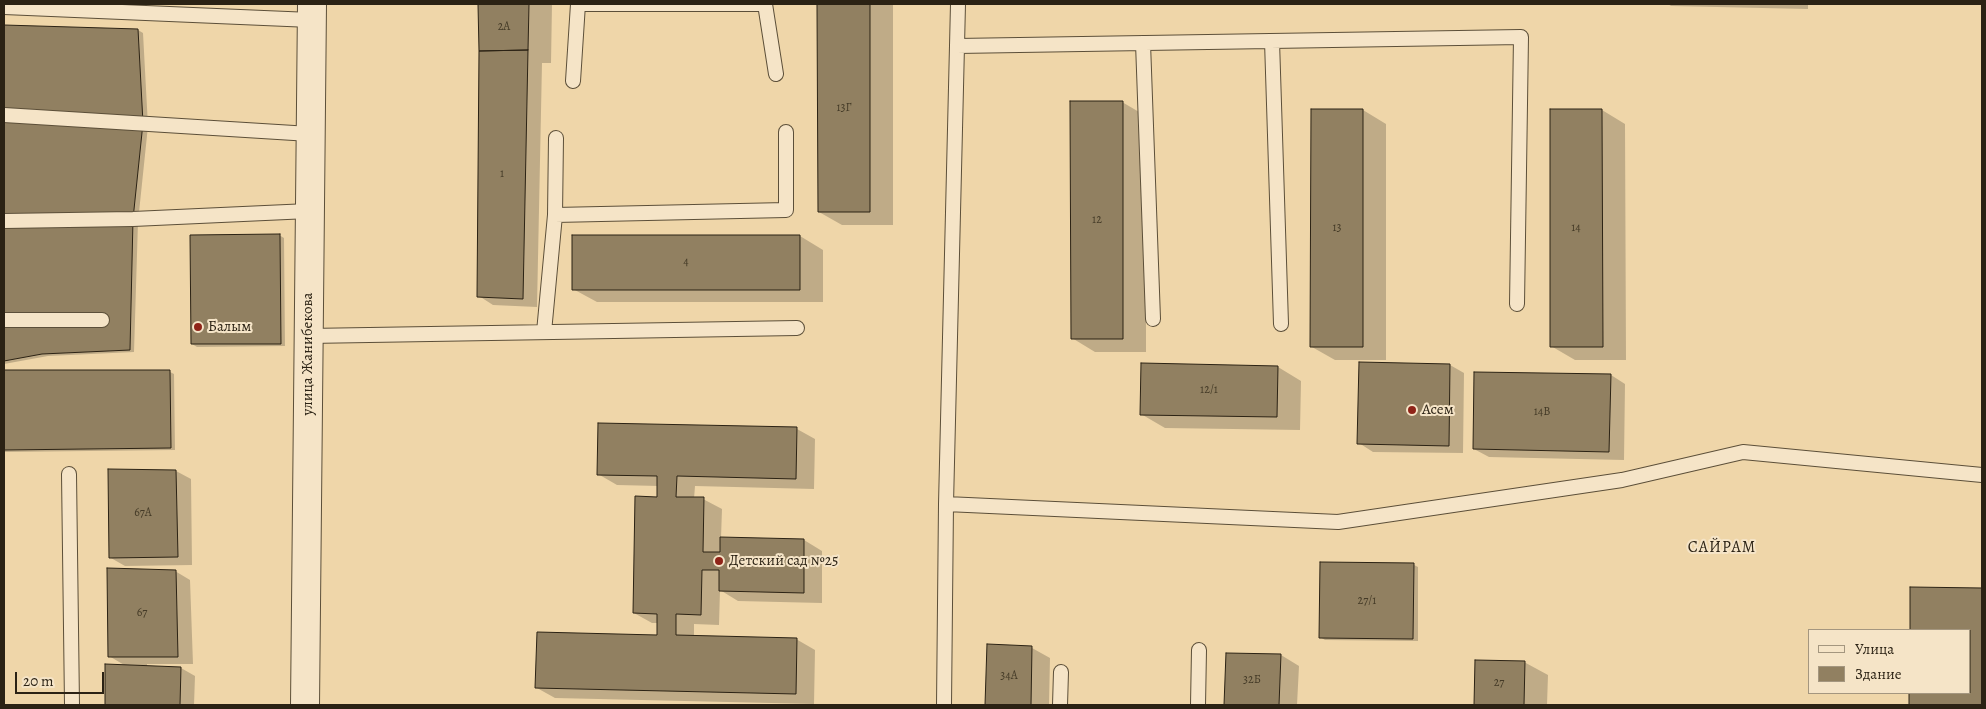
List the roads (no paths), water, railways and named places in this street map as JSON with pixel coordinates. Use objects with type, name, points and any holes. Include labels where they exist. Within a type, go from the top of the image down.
[{"type":"street","name":"улица Жанибекова","points":[[305,705],[312,12]]},
{"type":"lane","points":[[573,81],[578,4],[765,4],[776,74]]},
{"type":"lane","points":[[944,705],[946,504],[958,4]]},
{"type":"lane","points":[[4,7],[312,12]]},
{"type":"lane","points":[[957,46],[1520,37],[1517,304]]},
{"type":"lane","points":[[1272,40],[1281,324]]},
{"type":"lane","points":[[1143,43],[1153,319]]},
{"type":"lane","points":[[4,115],[310,134]]},
{"type":"lane","points":[[555,215],[786,210],[786,132]]},
{"type":"lane","points":[[544,332],[555,215],[556,138]]},
{"type":"lane","points":[[4,221],[133,219],[309,211]]},
{"type":"lane","points":[[4,320],[102,320]]},
{"type":"lane","points":[[308,336],[797,328]]},
{"type":"lane","points":[[946,504],[1338,522],[1622,480],[1743,452],[1982,475]]},
{"type":"lane","points":[[69,474],[72,705]]},
{"type":"lane","points":[[1198,705],[1199,650]]},
{"type":"lane","points":[[1060,705],[1061,672]]},
{"type":"place","name":"Балым","points":[[198,327]]},
{"type":"place","name":"Асем","points":[[1412,410]]},
{"type":"place","name":"Детский сад №25","points":[[719,561]]},
{"type":"district","name":"САЙРАМ","points":[[1722,548]]}]
